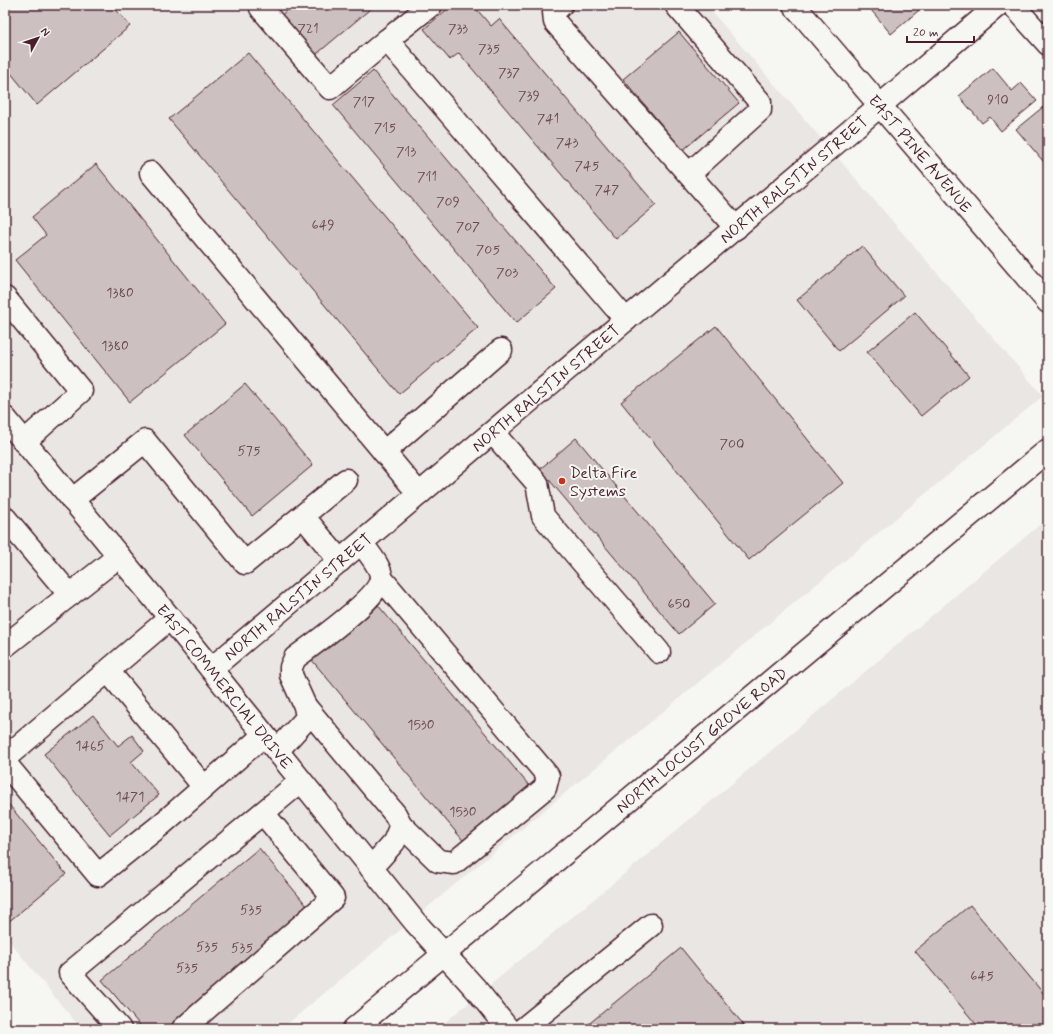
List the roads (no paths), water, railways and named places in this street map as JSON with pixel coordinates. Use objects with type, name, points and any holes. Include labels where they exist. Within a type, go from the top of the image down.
[{"type":"street","points":[[265,5],[261,8],[330,88],[431,5]]},
{"type":"street","points":[[561,5],[554,12],[555,22],[736,228]]},
{"type":"street","points":[[676,5],[760,102],[760,110],[689,174]]},
{"type":"street","name":"EAST PINE AVENUE","points":[[794,5],[1048,302]]},
{"type":"street","name":"NORTH RALSTIN STREET","points":[[211,670],[881,106],[998,5]]},
{"type":"street","points":[[1013,5],[1048,44]]},
{"type":"street","points":[[387,40],[626,320]]},
{"type":"street","points":[[151,173],[419,494]]},
{"type":"street","points":[[5,298],[81,392],[24,442]]},
{"type":"street","points":[[384,452],[501,350]]},
{"type":"street","name":"EAST COMMERCIAL DRIVE","points":[[5,418],[170,618],[420,928],[475,988],[508,1029]]},
{"type":"street","points":[[493,433],[536,483],[543,516],[659,652]]},
{"type":"street","points":[[72,500],[146,441],[245,563],[346,480]]},
{"type":"street","name":"NORTH LOCUST GROVE ROAD","points":[[354,1029],[1048,450]]},
{"type":"street","points":[[303,516],[340,561]]},
{"type":"street","points":[[5,518],[70,595]]},
{"type":"street","points":[[305,706],[395,814],[401,825],[438,861],[454,863],[545,788],[548,776],[381,578],[379,570],[362,543]]},
{"type":"street","points":[[5,646],[119,556]]},
{"type":"street","points":[[5,763],[98,875],[162,824],[204,787],[307,718],[305,706],[291,675],[291,667],[296,658],[363,604],[373,594],[381,578]]},
{"type":"street","points":[[5,758],[170,618]]},
{"type":"street","points":[[108,671],[204,787]]},
{"type":"street","points":[[120,1029],[70,973],[301,781]]},
{"type":"street","points":[[183,1029],[333,898],[263,813]]},
{"type":"street","points":[[371,868],[394,842],[401,825]]},
{"type":"street","points":[[523,1029],[651,925]]},
{"type":"place","name":"Delta Fire Systems","points":[[562,481]]}]
